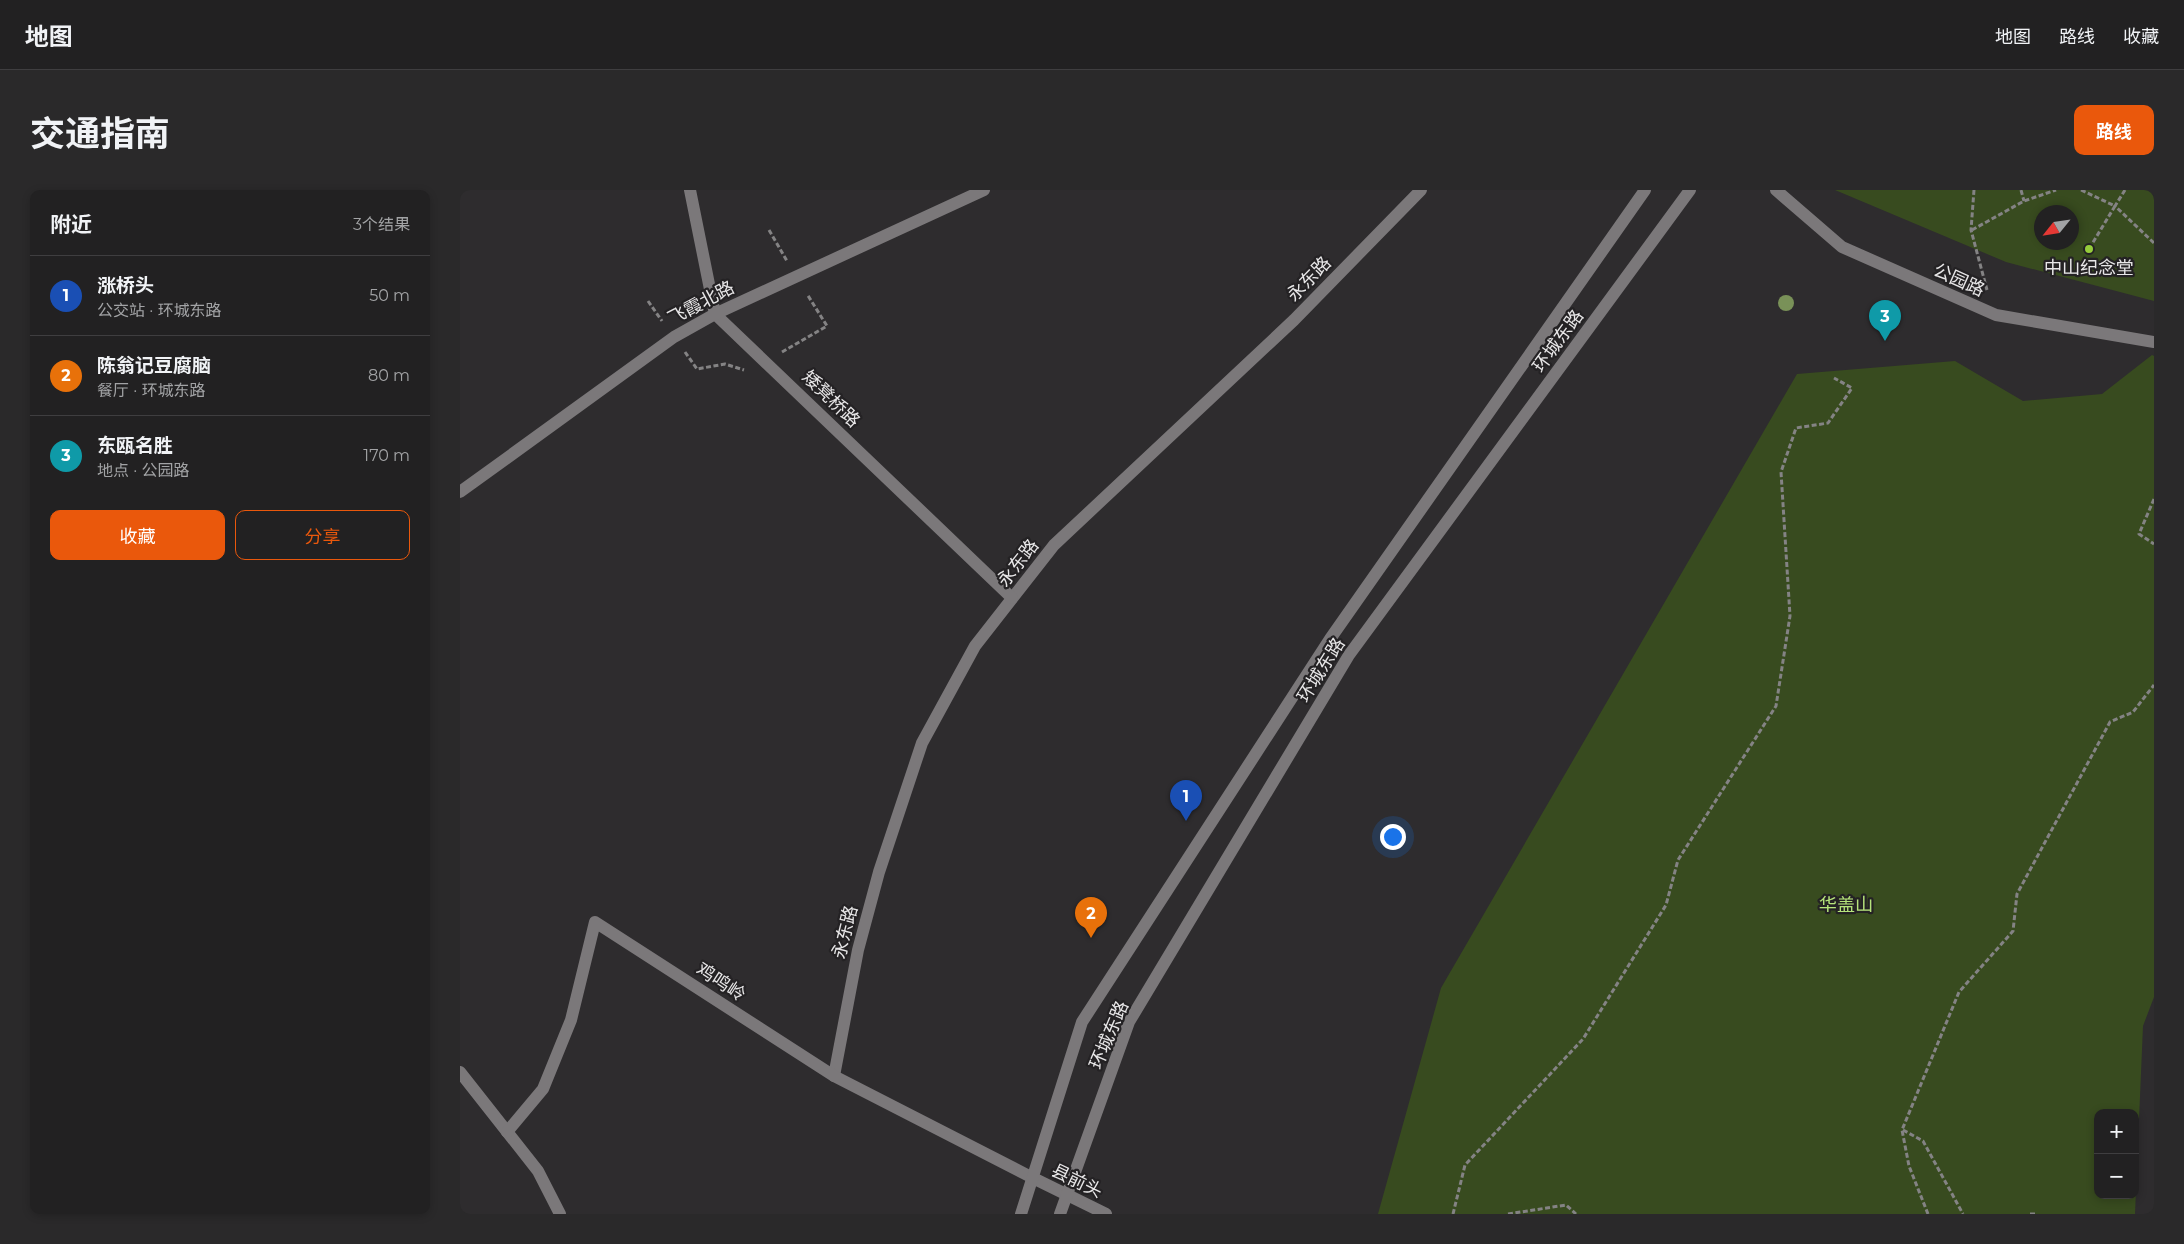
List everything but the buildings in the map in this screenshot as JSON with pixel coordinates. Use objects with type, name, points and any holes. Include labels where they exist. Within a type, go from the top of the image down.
[{"type":"street","points":[[690,190],[715,314]]},
{"type":"street","name":"飞霞北路","points":[[460,492],[674,337],[715,314],[984,190]]},
{"type":"street","name":"永东路","points":[[834,1076],[860,941],[879,872],[922,743],[975,646],[1054,545],[1294,320],[1421,190]]},
{"type":"street","name":"环城东路","points":[[1021,1214],[1082,1022],[1330,639],[1645,190]]},
{"type":"street","name":"环城东路","points":[[1060,1214],[1129,1022],[1349,655],[1690,190]]},
{"type":"street","name":"公园路","points":[[1776,190],[1842,247],[1996,315],[2154,342]]},
{"type":"street","name":"矮凳桥路","points":[[715,314],[1012,598]]},
{"type":"street","name":"鸡鸣岭","points":[[507,1132],[543,1089],[571,1020],[595,922],[834,1076],[1033,1178]]},
{"type":"street","points":[[460,1072],[538,1171],[560,1214]]},
{"type":"street","name":"县前头","points":[[1033,1178],[1066,1196],[1106,1214]]},
{"type":"path","points":[[1974,190],[1971,230],[1985,284],[1996,315]]},
{"type":"path","points":[[2021,190],[2024,201]]},
{"type":"path","points":[[1971,230],[2024,201],[2056,190]]},
{"type":"path","points":[[2081,190],[2115,206],[2154,243]]},
{"type":"path","points":[[2089,250],[2125,190]]},
{"type":"path","points":[[1453,1214],[1465,1165],[1582,1039],[1666,905],[1678,860],[1776,706],[1790,616],[1781,472],[1796,428],[1828,423],[1852,388],[1834,378]]},
{"type":"path","points":[[2154,499],[2139,534],[2154,544]]},
{"type":"path","points":[[1928,1214],[1909,1166],[1902,1130],[1959,992],[2013,931],[2017,894],[2110,722],[2132,712],[2154,685]]},
{"type":"path","points":[[1902,1130],[1923,1142],[1963,1214]]},
{"type":"path","points":[[1508,1214],[1566,1205],[1576,1214]]},
{"type":"green space","points":[[1835,190],[2154,190],[2154,301],[2006,262]]},
{"type":"green space","name":"华盖山","points":[[2152,355],[2154,356],[2154,997],[2143,1026],[2139,1120],[2139,1109],[2094,1109],[2094,1199],[2136,1199],[2135,1214],[1378,1214],[1441,988],[1797,374],[1955,361],[2023,401],[2102,394]]},
{"type":"place","name":"中山纪念堂","points":[[2089,249]]},
{"type":"place","name":"东瓯名胜","points":[[1885,341]]},
{"type":"place","name":"涨桥头","points":[[1186,821]]},
{"type":"place","name":"陈翁记豆腐脑","points":[[1091,938]]}]
